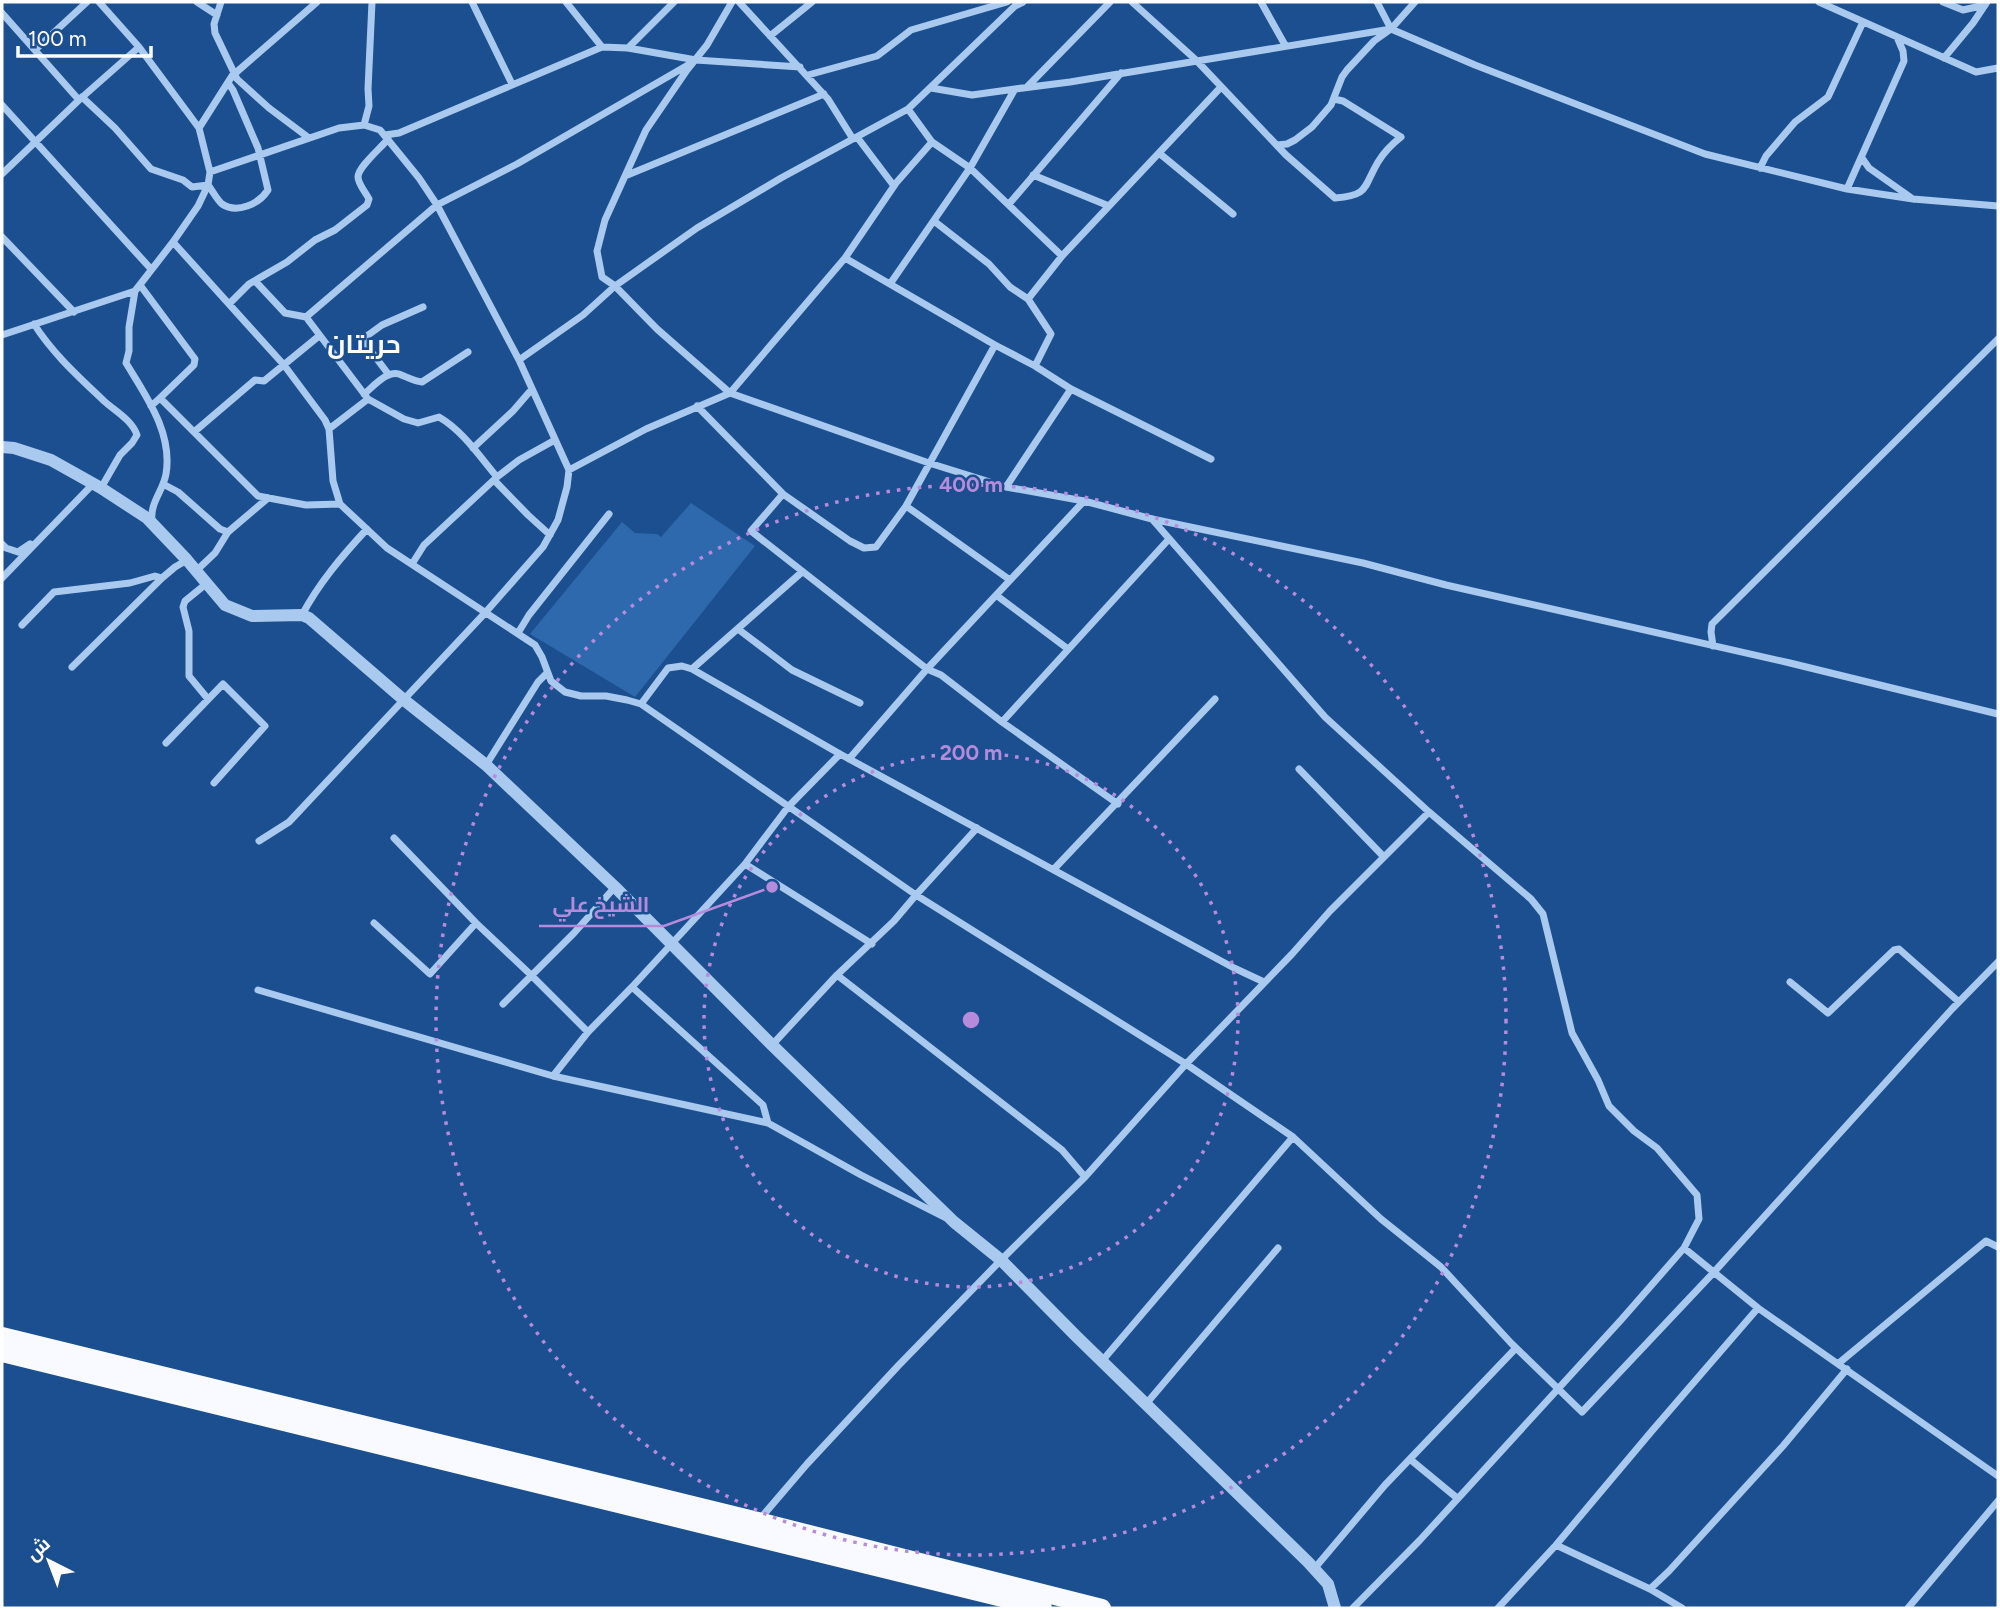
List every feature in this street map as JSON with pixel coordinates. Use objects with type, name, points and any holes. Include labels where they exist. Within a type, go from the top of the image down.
[{"type":"highway","points":[[2,1336],[1102,1608]]},
{"type":"highway","points":[[2,1353],[1043,1608]]},
{"type":"street","points":[[35,50],[87,2]]},
{"type":"street","points":[[99,2],[139,47],[199,128],[210,172],[208,185],[198,206],[138,288],[129,327],[126,362],[163,432],[167,459],[166,477],[151,510],[152,524]]},
{"type":"street","points":[[197,2],[217,15]]},
{"type":"street","points":[[221,2],[214,24],[215,33],[237,79],[269,108],[309,138]]},
{"type":"street","points":[[199,128],[234,74],[317,2]]},
{"type":"street","points":[[364,125],[369,106],[372,5],[380,2]]},
{"type":"street","points":[[472,2],[512,84]]},
{"type":"street","points":[[566,2],[602,47]]},
{"type":"street","points":[[628,48],[674,2]]},
{"type":"street","points":[[732,2],[696,60],[646,130],[605,220],[597,251],[602,277],[730,393],[1006,488],[1084,501],[1152,519],[1339,557],[1446,585],[1998,714]]},
{"type":"street","points":[[739,2],[808,75],[894,186]]},
{"type":"street","points":[[770,36],[812,2]]},
{"type":"street","points":[[1027,88],[1110,2]]},
{"type":"street","points":[[1132,2],[1196,60],[1277,145],[1335,198],[1360,193],[1371,179],[1380,158],[1401,137],[1343,101],[1334,99]]},
{"type":"street","points":[[1261,2],[1285,45]]},
{"type":"street","points":[[1377,2],[1391,29]]},
{"type":"street","points":[[1277,145],[1287,145],[1312,127],[1334,99],[1347,70],[1374,41],[1391,29],[1415,2]]},
{"type":"street","points":[[1819,2],[1976,72],[1998,68]]},
{"type":"street","points":[[1943,2],[1963,10],[1986,4]]},
{"type":"street","points":[[808,75],[877,56],[911,30],[1014,3]]},
{"type":"street","points":[[519,360],[583,315],[615,286],[697,228],[781,178],[908,109],[1014,3]]},
{"type":"street","points":[[1944,58],[1986,4]]},
{"type":"street","points":[[2,13],[151,169],[183,180],[192,187],[208,185]]},
{"type":"street","points":[[1760,168],[1766,156],[1790,127],[1804,113],[1828,97],[1863,22]]},
{"type":"street","points":[[931,88],[972,95],[1027,88],[1391,29],[1475,65],[1705,154],[1847,189],[1913,199],[1998,205]]},
{"type":"street","points":[[1847,189],[1904,61],[1903,51],[1896,37]]},
{"type":"street","points":[[2,174],[139,47]]},
{"type":"street","points":[[386,137],[602,47],[628,48],[696,60],[800,67]]},
{"type":"street","points":[[306,317],[437,205],[517,164],[696,60]]},
{"type":"street","points":[[1009,204],[1121,73]]},
{"type":"street","points":[[208,185],[223,204],[239,208],[246,208],[268,190],[260,155],[228,83]]},
{"type":"street","points":[[1028,299],[1062,256],[1221,87]]},
{"type":"street","points":[[890,285],[970,168],[1015,89]]},
{"type":"street","points":[[625,176],[824,94]]},
{"type":"street","points":[[2,105],[151,269]]},
{"type":"street","points":[[908,109],[932,142],[970,168],[1062,256]]},
{"type":"street","points":[[210,172],[339,128],[364,125],[380,130],[437,205],[519,360],[569,470],[568,487],[558,520],[544,547],[289,822],[259,841]]},
{"type":"street","points":[[229,304],[241,290],[287,262],[315,240],[335,230],[367,205],[369,198],[358,180],[358,174],[382,148],[386,137]]},
{"type":"street","points":[[569,470],[646,429],[730,393],[845,258],[894,186],[932,142]]},
{"type":"street","points":[[1159,153],[1233,214]]},
{"type":"street","points":[[1862,158],[1869,169],[1913,199]]},
{"type":"street","points":[[1033,175],[1109,206]]},
{"type":"street","points":[[934,221],[989,264],[1010,287],[1028,299],[1051,334],[1035,366]]},
{"type":"street","points":[[2,237],[74,312]]},
{"type":"street","points":[[173,242],[284,365],[325,420],[329,429],[333,481],[340,504],[387,548],[535,645],[551,681],[565,692],[581,696],[606,696],[641,704],[916,895],[1186,1064],[1293,1137],[1381,1219],[1441,1266],[1516,1348],[1582,1412],[1998,962]]},
{"type":"street","points":[[845,258],[1071,389],[1211,459]]},
{"type":"street","points":[[255,281],[285,313],[306,317],[366,396],[404,419],[418,423],[439,417],[446,421],[473,448],[528,515],[550,534]]},
{"type":"street","points":[[2,335],[138,288]]},
{"type":"street","points":[[138,288],[195,359],[194,365],[151,405]]},
{"type":"street","points":[[389,375],[364,342],[364,338],[382,325],[423,306]]},
{"type":"street","points":[[2,578],[97,486],[137,435],[131,424],[62,361],[34,324]]},
{"type":"street","points":[[194,432],[255,380],[264,380],[319,336]]},
{"type":"street","points":[[1713,646],[1712,624],[1998,339]]},
{"type":"street","points":[[697,406],[783,494],[849,541],[864,548],[876,547],[906,506],[995,345]]},
{"type":"street","points":[[329,429],[389,375],[396,373],[422,382],[468,352]]},
{"type":"street","points":[[473,448],[513,411],[532,389]]},
{"type":"street","points":[[1006,488],[1071,389]]},
{"type":"street","points":[[160,398],[258,496],[306,505],[340,504]]},
{"type":"street","points":[[412,564],[424,545],[496,479],[519,460],[555,440]]},
{"type":"street","points":[[2,447],[14,448],[51,460],[147,517],[225,605],[252,616],[302,615],[315,622],[404,700],[486,765],[615,887],[954,1222],[1001,1260],[1314,1569],[1328,1584],[1335,1608]]},
{"type":"street","points":[[163,484],[178,492],[220,529],[228,532]]},
{"type":"street","points":[[2,544],[18,552],[26,548],[75,499],[97,486]]},
{"type":"street","points":[[783,494],[751,531],[927,669],[940,675],[1118,804]]},
{"type":"street","points":[[196,571],[215,553],[228,532],[268,498]]},
{"type":"street","points":[[849,759],[927,669],[1084,501]]},
{"type":"street","points":[[906,506],[1010,580]]},
{"type":"street","points":[[518,633],[529,615],[610,514]]},
{"type":"street","points":[[1152,519],[1325,717],[1429,812],[1531,899],[1544,914],[1572,1032],[1609,1106],[1634,1131],[1657,1148],[1697,1195],[1699,1219],[1684,1248],[1558,1389],[1353,1608]]},
{"type":"street","points":[[302,615],[340,558],[367,529]]},
{"type":"street","points":[[1002,722],[1169,539]]},
{"type":"street","points":[[72,667],[163,578],[187,560]]},
{"type":"street","points":[[692,669],[802,572]]},
{"type":"street","points":[[22,625],[54,592],[130,583],[155,576],[163,578]]},
{"type":"street","points":[[206,584],[186,601],[183,607],[189,631],[189,676],[208,699]]},
{"type":"street","points":[[996,595],[1069,649]]},
{"type":"street","points":[[738,629],[792,670],[860,703]]},
{"type":"street","points":[[641,704],[668,668],[682,666],[692,669],[849,759],[1264,982]]},
{"type":"street","points":[[486,765],[538,682],[547,674]]},
{"type":"street","points":[[166,743],[223,684],[265,726],[214,783]]},
{"type":"street","points":[[1054,869],[1215,699]]},
{"type":"street","points":[[553,1076],[588,1032],[745,864],[788,807],[840,754]]},
{"type":"street","points":[[1298,769],[1384,857]]},
{"type":"street","points":[[758,1521],[898,1366],[1085,1177],[1186,1064],[1330,911],[1429,812]]},
{"type":"street","points":[[772,1045],[836,975],[894,921],[977,828]]},
{"type":"street","points":[[394,838],[476,923],[588,1032]]},
{"type":"street","points":[[745,864],[872,944]]},
{"type":"street","points":[[503,1004],[615,887]]},
{"type":"street","points":[[374,923],[430,974],[476,923]]},
{"type":"street","points":[[1790,982],[1828,1013],[1894,950],[1899,949],[1959,1002]]},
{"type":"street","points":[[836,975],[1062,1150],[1085,1177]]},
{"type":"street","points":[[632,987],[762,1105],[768,1123]]},
{"type":"street","points":[[258,990],[553,1076],[768,1123],[861,1175],[954,1222]]},
{"type":"street","points":[[1102,1361],[1293,1137]]},
{"type":"street","points":[[1839,1363],[1986,1241],[1998,1247]]},
{"type":"street","points":[[1146,1404],[1278,1248]]},
{"type":"street","points":[[1684,1248],[1758,1308],[1998,1476]]},
{"type":"street","points":[[1498,1608],[1556,1545],[1758,1308]]},
{"type":"street","points":[[1314,1569],[1385,1485],[1516,1348]]},
{"type":"street","points":[[1650,1588],[1670,1571],[1783,1446],[1847,1369]]},
{"type":"street","points":[[1411,1460],[1457,1498]]},
{"type":"street","points":[[1908,1608],[1998,1501]]},
{"type":"street","points":[[1556,1545],[1650,1588],[1682,1608]]},
{"type":"shaded area","points":[[691,503],[755,546],[635,697],[530,634],[622,522],[635,533],[657,534],[661,537]]},
{"type":"place","name":"الشيخ علي","points":[[772,887]]},
{"type":"district","name":"حريتان","points":[[364,344]]}]
